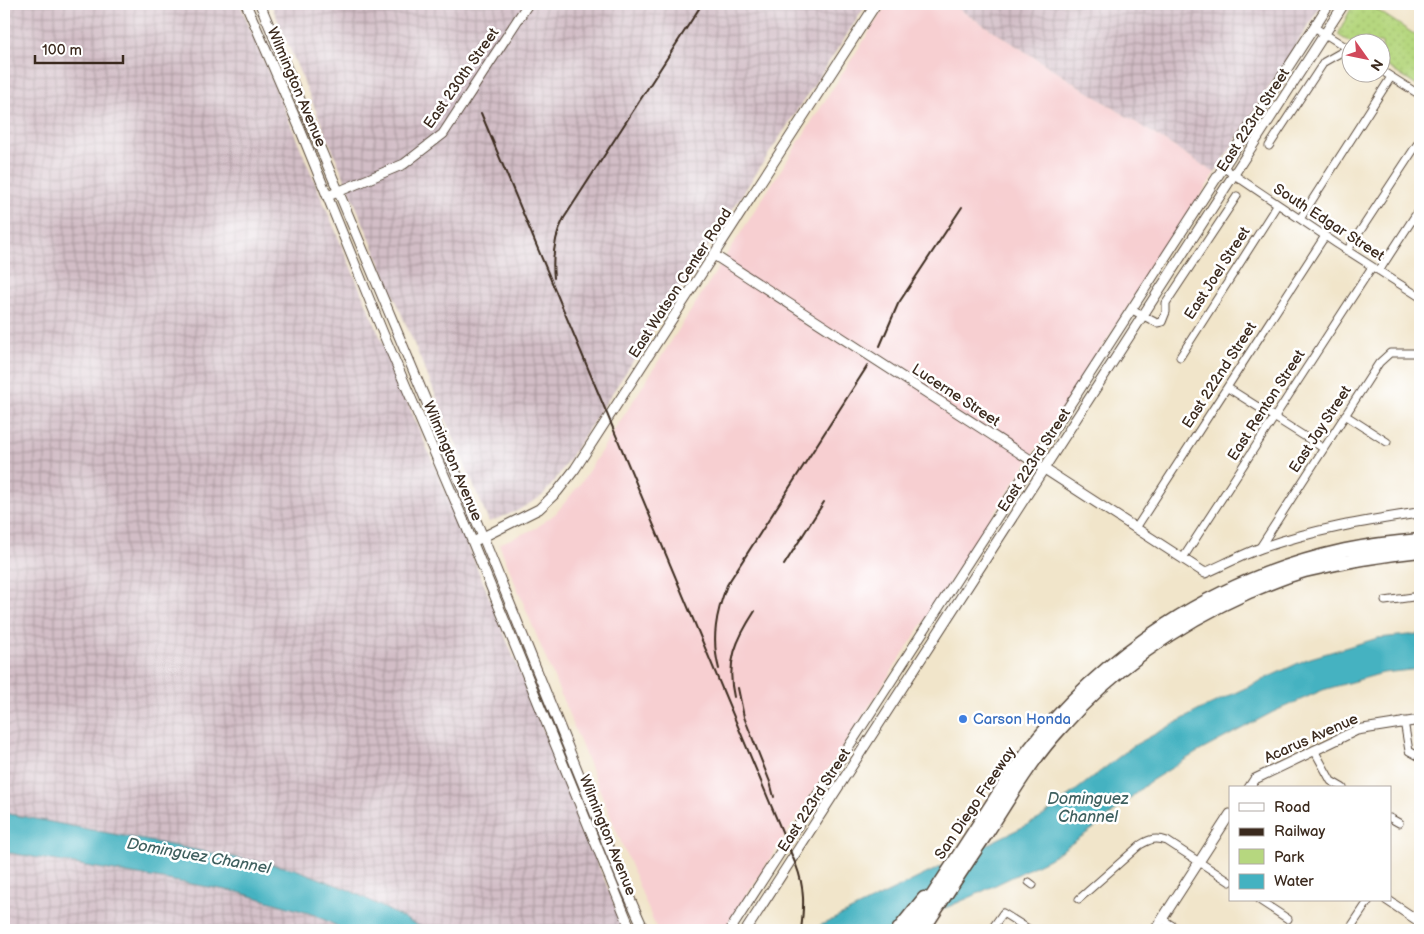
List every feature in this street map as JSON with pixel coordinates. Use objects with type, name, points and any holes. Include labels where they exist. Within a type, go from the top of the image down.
[{"type":"highway","name":"San Diego Freeway","points":[[929,930],[1020,763],[1052,722],[1100,674],[1135,645],[1207,600],[1278,569],[1345,550],[1420,540]]},
{"type":"highway","points":[[980,838],[1022,770],[1072,711],[1115,670],[1168,631],[1218,601],[1289,573],[1349,556],[1420,546]]},
{"type":"highway","points":[[918,930],[980,838],[1060,728],[1118,671],[1170,634],[1217,607],[1285,578],[1308,570],[1355,559],[1420,550]]},
{"type":"highway","name":"San Diego Freeway","points":[[910,930],[949,871],[980,838],[1066,731],[1091,705],[1130,670],[1169,642],[1240,603],[1287,584],[1372,562],[1420,556]]},
{"type":"highway","points":[[898,930],[912,911],[949,871]]},
{"type":"main road","name":"Wilmington Avenue","points":[[246,4],[328,196],[383,333],[473,542],[631,930]]},
{"type":"main road","name":"Wilmington Avenue","points":[[260,4],[484,537],[623,884],[644,930]]},
{"type":"main road","name":"East 230th Street","points":[[328,196],[404,164],[443,134],[528,4]]},
{"type":"main road","name":"East Watson Center Road","points":[[473,542],[539,509],[557,492],[603,428],[876,4]]},
{"type":"main road","name":"East 223rd Street","points":[[733,930],[732,927],[1329,4]]},
{"type":"main road","name":"East 223rd Street","points":[[746,930],[1344,4]]},
{"type":"main road","name":"Lucerne Street","points":[[714,255],[1205,573],[1259,549]]},
{"type":"main road","points":[[1259,549],[1310,533],[1360,521],[1418,514],[1420,512]]},
{"type":"main road","name":"Acarus Avenue","points":[[1250,786],[1255,779],[1357,730],[1404,721],[1420,720]]},
{"type":"main road","points":[[563,762],[573,757]]},
{"type":"main road","points":[[1155,930],[1229,816]]},
{"type":"main road","points":[[1390,902],[1420,922]]},
{"type":"street","points":[[1314,27],[1342,46]]},
{"type":"street","points":[[1269,146],[1324,62],[1342,53]]},
{"type":"street","points":[[1392,78],[1420,96]]},
{"type":"street","points":[[1300,219],[1388,82]]},
{"type":"street","points":[[1348,251],[1420,140]]},
{"type":"street","name":"South Edgar Street","points":[[1224,168],[1277,205],[1420,297]]},
{"type":"street","points":[[1132,310],[1157,323],[1162,322],[1166,312],[1166,303],[1237,196]]},
{"type":"street","name":"East Joel Street","points":[[1180,357],[1277,205]]},
{"type":"street","points":[[1379,272],[1420,208]]},
{"type":"street","name":"East 222nd Street","points":[[1136,528],[1325,236]]},
{"type":"street","name":"East Renton Street","points":[[1183,558],[1372,267]]},
{"type":"street","name":"East Jay Street","points":[[1259,549],[1323,448],[1385,357],[1397,353],[1420,353]]},
{"type":"street","points":[[1228,388],[1323,448]]},
{"type":"street","points":[[1345,415],[1387,442]]},
{"type":"street","points":[[1385,601],[1420,596]]},
{"type":"street","points":[[1404,721],[1409,751],[1420,757]]},
{"type":"street","points":[[1314,750],[1331,780],[1340,786]]},
{"type":"street","points":[[1392,819],[1399,824]]},
{"type":"street","points":[[1079,899],[1148,840],[1155,838],[1166,841],[1229,881]]},
{"type":"street","points":[[1262,902],[1288,919]]},
{"type":"street","points":[[1349,930],[1368,902]]},
{"type":"street","points":[[992,930],[1003,913],[1030,930]]},
{"type":"street","points":[[1162,920],[1179,930]]},
{"type":"shaded area","points":[[4,4],[240,4],[470,550],[625,930],[4,930]]},
{"type":"shaded area","points":[[271,4],[867,4],[554,482],[542,496],[517,511],[489,522]]},
{"type":"shaded area","points":[[887,4],[951,4],[1215,173],[724,930],[657,930],[499,544],[536,528],[556,513],[580,484]]},
{"type":"shaded area","points":[[951,4],[1322,4],[1215,173]]},
{"type":"green space","points":[[1353,4],[1368,4],[1420,38],[1420,88],[1392,70],[1392,32],[1342,32],[1342,37],[1338,35]]},
{"type":"water","name":"Dominguez Channel","points":[[1420,634],[1420,669],[1383,673],[1323,690],[1273,712],[1196,753],[1149,782],[1100,824],[1049,859],[973,896],[895,930],[811,930],[1039,819],[1133,746],[1205,707],[1307,659],[1378,638]]},
{"type":"water","name":"Dominguez Channel","points":[[4,813],[295,869],[349,890],[427,930],[345,930],[315,915],[238,892],[4,852]]},
{"type":"railway","points":[[554,278],[554,248],[564,218],[702,4]]},
{"type":"railway","points":[[481,113],[796,865],[803,898],[801,930]]},
{"type":"railway","points":[[880,346],[898,304],[962,207]]},
{"type":"railway","points":[[719,669],[715,647],[716,626],[727,585],[868,365]]},
{"type":"railway","points":[[784,565],[824,502]]},
{"type":"railway","points":[[734,697],[731,673],[734,652],[755,611]]},
{"type":"railway","points":[[738,688],[744,717],[770,782],[774,797]]},
{"type":"place","name":"Carson Honda","points":[[963,719]]}]
